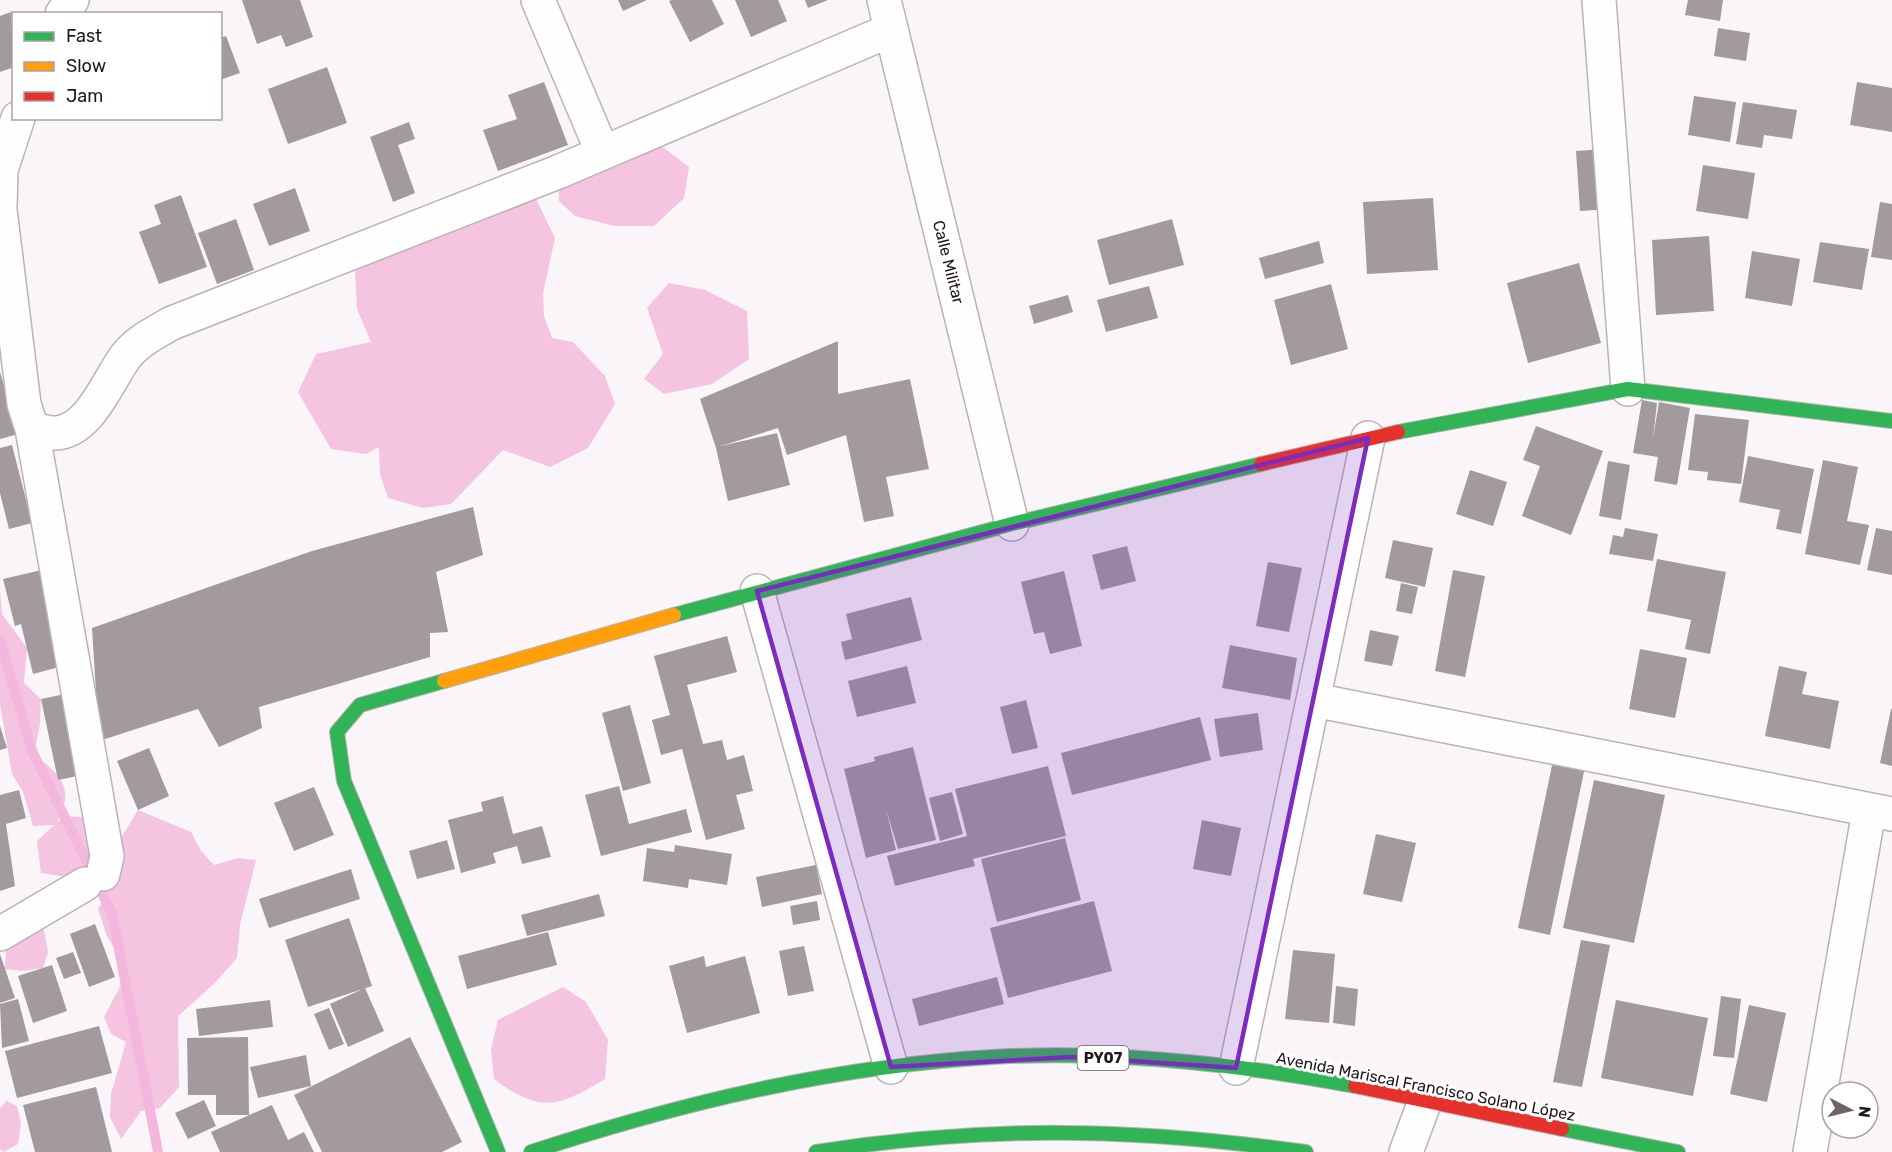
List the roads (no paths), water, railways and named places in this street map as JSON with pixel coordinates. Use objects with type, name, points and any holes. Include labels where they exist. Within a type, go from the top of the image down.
[{"type":"street","points":[[537,0],[602,152]]},
{"type":"street","points":[[1599,0],[1628,389]]},
{"type":"street","points":[[32,429],[56,433],[75,428],[88,413],[128,354],[147,337],[171,323],[639,139],[887,15]]},
{"type":"street","name":"Calle Militar","points":[[887,15],[1012,524]]},
{"type":"street","points":[[0,934],[94,879],[106,864],[105,845],[32,429],[24,404],[0,208],[1,170],[17,120]]},
{"type":"street","points":[[498,1152],[344,781],[337,732],[360,705],[757,591],[1012,524],[1368,438],[1628,389],[1892,421]]},
{"type":"street","points":[[1236,1068],[1368,438]]},
{"type":"street","points":[[757,591],[891,1067]]},
{"type":"street","points":[[1314,700],[1880,812],[1810,1152]]},
{"type":"street","name":"Avenida Mariscal Francisco Solano López","points":[[531,1152],[612,1126],[753,1089],[891,1067],[996,1057],[1072,1057],[1236,1068],[1317,1079],[1678,1152]]},
{"type":"street","points":[[1407,1152],[1425,1101]]},
{"type":"street","points":[[816,1152],[921,1138],[1072,1130],[1190,1136],[1306,1152]]},
{"type":"waterway","points":[[0,640],[32,751],[112,913],[158,1152]]}]
